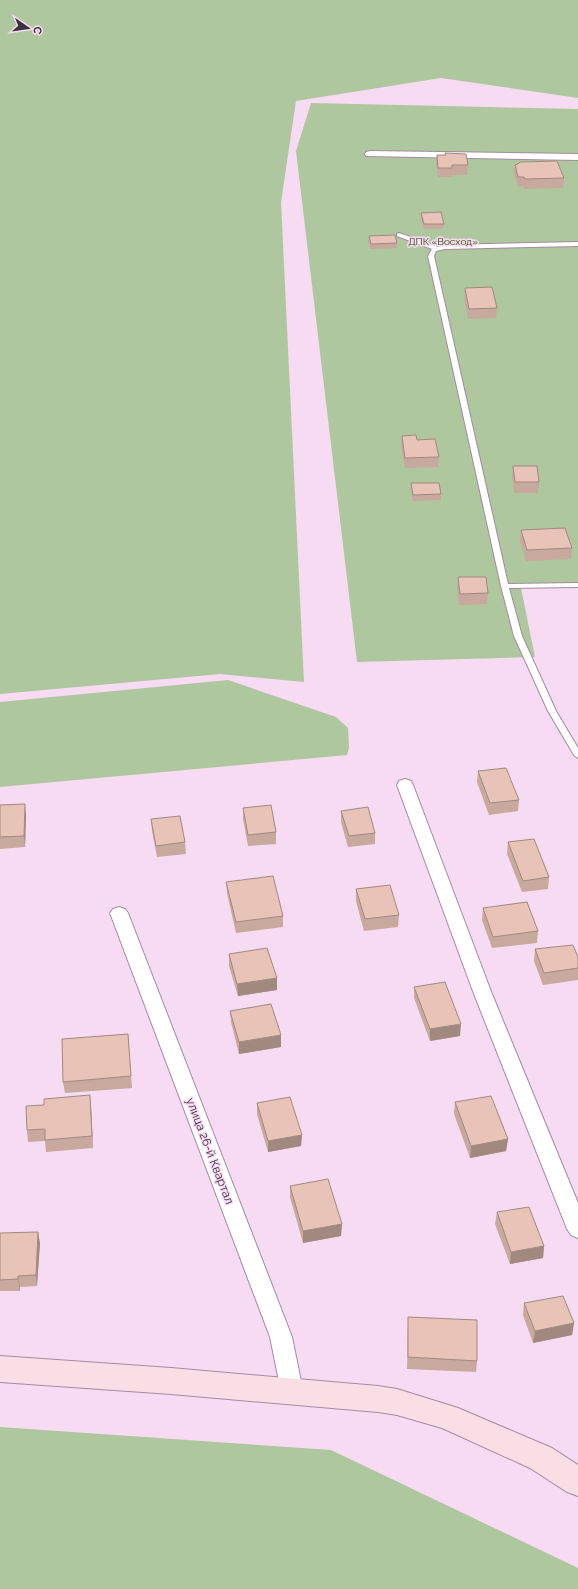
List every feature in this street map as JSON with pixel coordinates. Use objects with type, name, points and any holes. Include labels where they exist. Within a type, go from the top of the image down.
[{"type":"street","points":[[370,154],[578,156]]},
{"type":"street","points":[[405,785],[483,994],[578,1229]]},
{"type":"street","name":"улица 26-й Квартал","points":[[119,913],[281,1337],[292,1391]]},
{"type":"street","points":[[0,1369],[164,1380],[378,1399],[397,1402],[448,1417],[542,1458],[578,1482]]},
{"type":"lane","points":[[399,235],[437,249]]},
{"type":"lane","points":[[578,244],[445,247],[434,250],[431,256],[505,586],[518,636],[552,710],[578,755]]},
{"type":"lane","points":[[505,586],[578,584]]},
{"type":"green space","points":[[0,0],[578,0],[578,98],[441,78],[296,101],[281,202],[304,682],[220,674],[0,694]]},
{"type":"green space","name":"ДПК «Восход»","points":[[311,103],[578,109],[578,587],[521,588],[535,657],[357,662],[296,151]]},
{"type":"green space","points":[[228,680],[336,717],[348,728],[349,748],[347,755],[0,787],[0,702]]},
{"type":"green space","points":[[0,1427],[331,1450],[578,1568],[578,1589],[0,1589]]},
{"type":"building","points":[[445,153],[466,154],[468,165],[452,165],[452,168],[438,168],[437,155],[446,155]]},
{"type":"building","points":[[557,161],[564,178],[525,179],[524,177],[518,177],[515,165],[520,162]]},
{"type":"building","points":[[441,212],[444,224],[424,224],[421,213]]},
{"type":"building","points":[[395,235],[397,243],[371,244],[369,236]]},
{"type":"building","points":[[492,287],[497,308],[469,309],[465,288]]},
{"type":"building","points":[[416,435],[417,440],[435,439],[439,457],[405,458],[402,436]]},
{"type":"building","points":[[513,466],[537,466],[539,482],[515,482]]},
{"type":"building","points":[[411,483],[439,483],[441,494],[413,495]]},
{"type":"building","points":[[565,528],[572,548],[527,550],[521,530]]},
{"type":"building","points":[[458,577],[486,577],[488,593],[460,594]]},
{"type":"building","points":[[506,768],[519,800],[490,803],[478,771]]},
{"type":"building","points":[[25,804],[24,836],[0,837],[0,805]]},
{"type":"building","points":[[271,805],[276,832],[248,835],[243,808]]},
{"type":"building","points":[[368,807],[375,833],[349,836],[341,811]]},
{"type":"building","points":[[180,816],[185,842],[156,846],[151,819]]},
{"type":"building","points":[[534,839],[549,877],[523,881],[508,842]]},
{"type":"building","points":[[273,876],[283,916],[236,922],[226,882]]},
{"type":"building","points":[[390,885],[399,915],[365,919],[356,889]]},
{"type":"building","points":[[527,902],[538,931],[493,937],[483,908]]},
{"type":"building","points":[[573,945],[578,957],[578,968],[544,973],[535,949]]},
{"type":"building","points":[[267,948],[277,978],[237,984],[229,954]]},
{"type":"building","points":[[445,982],[461,1024],[430,1029],[414,987]]},
{"type":"building","points":[[271,1004],[281,1035],[239,1042],[230,1011]]},
{"type":"building","points":[[128,1034],[131,1076],[63,1082],[62,1039]]},
{"type":"building","points":[[90,1095],[92,1136],[45,1140],[45,1129],[27,1130],[26,1106],[44,1105],[44,1099]]},
{"type":"building","points":[[491,1096],[508,1139],[471,1146],[455,1102]]},
{"type":"building","points":[[290,1097],[302,1135],[268,1141],[257,1103]]},
{"type":"building","points":[[328,1179],[342,1224],[303,1231],[290,1186]]},
{"type":"building","points":[[529,1207],[544,1246],[511,1252],[497,1212]]},
{"type":"building","points":[[38,1232],[36,1275],[18,1276],[18,1279],[0,1280],[0,1233]]},
{"type":"building","points":[[563,1296],[574,1323],[535,1331],[524,1303]]},
{"type":"building","points":[[408,1317],[477,1320],[477,1361],[408,1357]]}]
